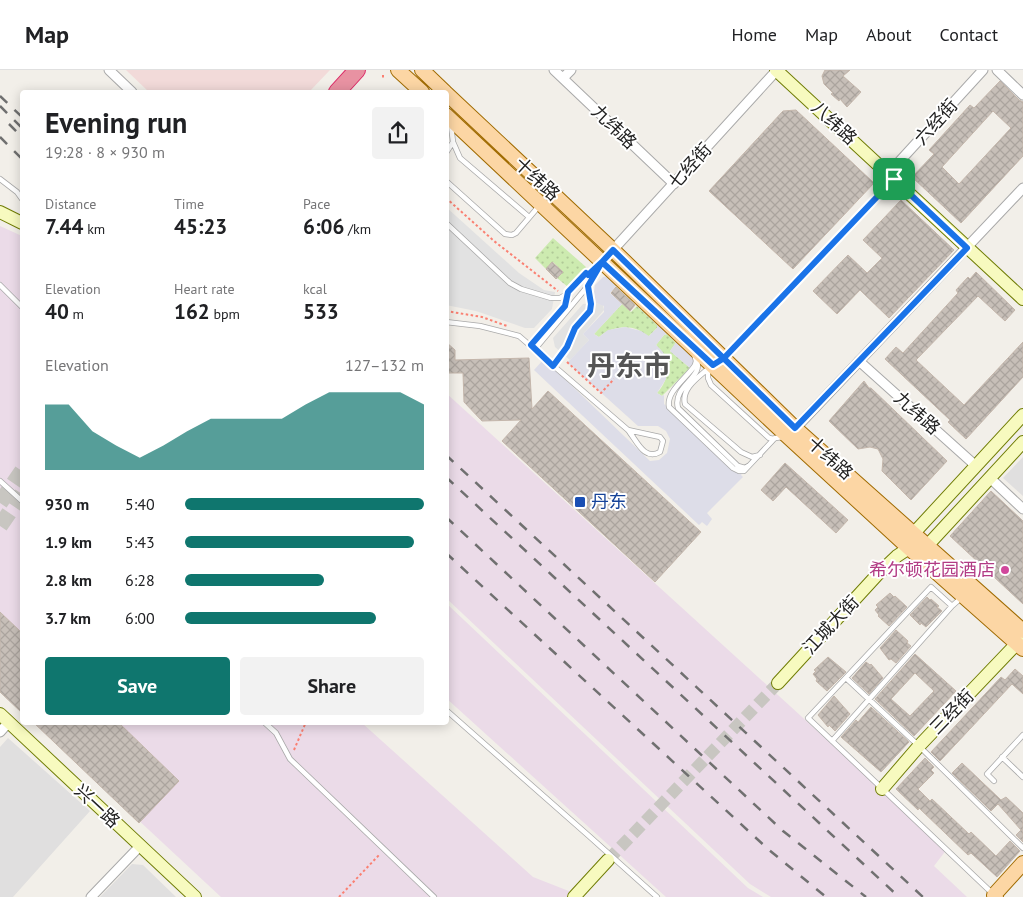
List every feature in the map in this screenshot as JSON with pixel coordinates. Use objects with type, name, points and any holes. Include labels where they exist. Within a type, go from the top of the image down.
[{"type":"highway","points":[[338,90],[357,70]]},
{"type":"main road","points":[[398,70],[420,90]]},
{"type":"main road","name":"十纬路","points":[[422,70],[443,90]]},
{"type":"main road","name":"八纬路","points":[[777,70],[1023,299]]},
{"type":"main road","name":"十纬路","points":[[449,96],[613,250],[715,364],[786,434],[908,548],[1022,640]]},
{"type":"main road","name":"十纬路","points":[[449,118],[688,342],[715,364]]},
{"type":"main road","points":[[0,212],[20,222]]},
{"type":"main road","name":"江城大街","points":[[778,683],[883,569],[908,548],[914,533],[1023,415]]},
{"type":"main road","name":"十纬路","points":[[786,434],[914,533],[1022,640]]},
{"type":"main road","points":[[908,548],[928,546],[1023,442]]},
{"type":"main road","name":"三经街","points":[[882,789],[920,746],[1022,640]]},
{"type":"main road","name":"兴一路","points":[[5,718],[196,897]]},
{"type":"main road","points":[[574,897],[608,860]]},
{"type":"main road","points":[[995,896],[1023,863]]},
{"type":"street","points":[[108,70],[130,90]]},
{"type":"street","name":"九纬路","points":[[554,70],[674,184]]},
{"type":"street","points":[[563,78],[571,70]]},
{"type":"street","name":"七经街","points":[[602,262],[777,70]]},
{"type":"street","name":"六经街","points":[[891,177],[983,70]]},
{"type":"street","points":[[997,70],[1023,95]]},
{"type":"street","points":[[786,434],[859,361],[1023,188]]},
{"type":"street","name":"九纬路","points":[[859,361],[976,466]]},
{"type":"street","points":[[990,478],[1023,509]]},
{"type":"street","points":[[0,732],[5,718]]},
{"type":"street","points":[[91,897],[140,846]]},
{"type":"lane","points":[[449,123],[452,142],[460,158],[529,217]]},
{"type":"lane","points":[[449,148],[452,142]]},
{"type":"lane","points":[[760,455],[752,456],[741,452],[686,404],[684,398],[688,388],[715,364],[891,177]]},
{"type":"lane","points":[[0,179],[20,196]]},
{"type":"lane","points":[[449,184],[505,234],[512,235],[516,233],[541,203]]},
{"type":"lane","points":[[449,226],[516,287],[554,298],[560,298],[568,292],[586,273],[588,275],[602,262]]},
{"type":"lane","points":[[535,349],[588,286],[602,262]]},
{"type":"lane","points":[[553,366],[567,347],[575,328],[591,309],[588,275]]},
{"type":"lane","points":[[0,285],[20,305]]},
{"type":"lane","points":[[531,345],[565,306],[568,292]]},
{"type":"lane","points":[[449,322],[480,326],[519,336],[628,430],[644,451],[654,454],[660,452],[663,441],[660,436],[628,430]]},
{"type":"lane","points":[[688,342],[698,364],[698,369],[679,392],[676,399],[678,408],[738,466],[744,468],[752,464]]},
{"type":"lane","points":[[695,357],[694,367],[671,394],[668,402],[670,409],[735,469],[742,471],[786,434]]},
{"type":"lane","points":[[715,364],[708,378],[711,385],[770,438],[786,434]]},
{"type":"lane","points":[[0,481],[20,499]]},
{"type":"lane","points":[[952,606],[931,587],[808,718],[995,896]]},
{"type":"lane","points":[[832,741],[952,606],[964,595]]},
{"type":"lane","points":[[846,678],[920,746],[1023,848]]},
{"type":"lane","points":[[449,713],[656,897]]},
{"type":"lane","points":[[267,725],[276,733],[290,759],[434,897]]},
{"type":"lane","points":[[994,781],[987,774],[1023,735]]},
{"type":"lane","points":[[1002,758],[1023,777]]},
{"type":"path","points":[[449,201],[494,241],[559,294]]},
{"type":"path","points":[[449,311],[474,315],[500,322],[508,326],[508,333]]},
{"type":"path","points":[[567,362],[601,393],[614,379]]},
{"type":"path","points":[[290,759],[305,725]]},
{"type":"path","points":[[339,897],[385,849]]},
{"type":"shaded area","points":[[126,70],[330,70],[311,90],[147,90]]},
{"type":"shaded area","points":[[449,210],[519,273],[544,290],[555,292],[552,309],[534,328],[525,328],[476,311],[449,306]]},
{"type":"shaded area","points":[[0,226],[20,235],[20,709],[0,690]]},
{"type":"shaded area","points":[[608,276],[618,284],[610,293],[622,304],[594,334],[599,337],[608,330],[625,327],[641,331],[649,336],[657,328],[657,325],[637,306],[639,304],[694,356],[694,363],[690,368],[670,351],[676,342],[667,334],[664,335],[656,345],[663,352],[667,362],[666,379],[657,393],[662,396],[664,395],[664,404],[735,472],[743,472],[741,475],[743,477],[707,513],[712,519],[707,526],[702,522],[699,525],[534,370],[544,359],[650,461],[659,460],[667,453],[670,439],[666,431],[658,426],[638,426],[567,362],[589,340],[583,334],[604,312],[604,306],[596,303],[594,292],[595,285],[603,277]]},
{"type":"shaded area","points":[[596,303],[603,305],[604,310],[583,334],[589,340],[570,360],[555,347],[553,338],[583,304]]},
{"type":"shaded area","points":[[449,396],[947,849],[934,866],[967,897],[771,897],[750,884],[449,601]]},
{"type":"shaded area","points":[[1023,457],[1023,496],[1003,478]]},
{"type":"shaded area","points":[[449,606],[748,888],[763,897],[666,897],[449,701]]},
{"type":"shaded area","points":[[36,725],[364,725],[533,877],[584,897],[221,897]]},
{"type":"shaded area","points":[[8,738],[90,811],[13,897],[0,897],[0,747]]},
{"type":"shaded area","points":[[132,864],[143,865],[176,897],[100,897]]},
{"type":"green space","points":[[553,238],[586,267],[568,287],[557,278],[563,272],[553,262],[546,269],[535,258]]},
{"type":"green space","points":[[622,304],[631,312],[637,306],[657,325],[657,328],[648,337],[637,329],[624,327],[611,330],[599,337],[594,334]]},
{"type":"green space","points":[[667,334],[676,343],[670,351],[690,368],[662,396],[657,393],[667,375],[667,362],[656,345]]},
{"type":"building","points":[[825,70],[850,70],[843,76],[861,92],[847,107],[840,99],[839,101],[831,94],[833,93],[824,84],[822,76]]},
{"type":"building","points":[[1000,81],[1023,102],[1023,156],[961,223],[912,177],[934,154],[929,150],[970,105],[974,108]],"holes":[[[993,111],[1011,128],[959,184],[942,167]]]},
{"type":"building","points":[[796,110],[874,183],[793,269],[709,191],[783,111]]},
{"type":"building","points":[[901,200],[954,250],[889,318],[860,290],[837,314],[813,291],[848,255],[867,273],[882,258],[863,240]]},
{"type":"building","points":[[552,262],[563,272],[556,279],[546,269]]},
{"type":"building","points":[[976,272],[1015,310],[1005,321],[978,296],[916,360],[964,405],[1023,342],[1023,377],[966,439],[948,422],[950,420],[885,359],[896,347],[903,353],[958,293],[956,290],[968,277],[970,279]]},
{"type":"building","points":[[616,287],[635,305],[630,311],[611,293]]},
{"type":"building","points":[[449,345],[455,350],[455,360],[529,358],[532,409],[548,391],[701,532],[655,582],[502,441],[521,420],[482,421],[464,402],[463,373],[449,373]]},
{"type":"building","points":[[864,381],[869,388],[947,461],[911,500],[882,471],[883,459],[878,449],[870,447],[858,449],[829,421]]},
{"type":"building","points":[[785,463],[848,520],[836,533],[786,487],[773,501],[761,490]]},
{"type":"building","name":"希尔顿花园酒店","points":[[991,491],[1023,521],[1023,604],[950,536]]},
{"type":"building","points":[[890,593],[907,607],[889,626],[878,616],[875,610],[878,607],[876,605]]},
{"type":"building","points":[[927,597],[939,606],[937,607],[942,611],[926,627],[921,623],[920,625],[910,615]]},
{"type":"building","points":[[0,612],[20,631],[20,711],[0,692]]},
{"type":"building","points":[[896,630],[911,646],[896,663],[891,659],[889,660],[880,648]]},
{"type":"building","points":[[915,654],[956,691],[914,736],[875,699]],"holes":[[[915,673],[934,691],[910,716],[891,699]]]},
{"type":"building","points":[[828,657],[846,672],[827,691],[816,681],[817,679],[813,674],[816,671],[814,670]]},
{"type":"building","points":[[866,662],[871,664],[883,678],[869,694],[852,678]]},
{"type":"building","points":[[1015,669],[1023,676],[1023,694],[1012,684],[940,761],[931,752],[1001,677],[1005,680]]},
{"type":"building","points":[[834,696],[850,714],[835,731],[829,725],[828,727],[818,715]]},
{"type":"building","points":[[871,707],[909,742],[881,772],[841,737]]},
{"type":"building","points":[[36,725],[121,725],[179,781],[139,823]]},
{"type":"building","points":[[925,758],[934,767],[931,770],[934,773],[918,789],[930,801],[932,799],[969,834],[971,832],[996,856],[1010,841],[1020,851],[997,877],[971,853],[968,855],[919,808],[918,810],[896,789]]},
{"type":"building","points":[[962,763],[1001,800],[1006,797],[1023,813],[1023,842],[1016,835],[1021,830],[998,804],[991,811],[952,773]]},
{"type":"tunnel","points":[[0,503],[20,474]]},
{"type":"tunnel","points":[[0,526],[20,497]]},
{"type":"tunnel","points":[[608,860],[778,683]]},
{"type":"railway","points":[[0,96],[20,115]]},
{"type":"railway","points":[[0,106],[20,126]]},
{"type":"railway","points":[[9,124],[20,135]]},
{"type":"railway","points":[[0,137],[20,157]]},
{"type":"railway","points":[[449,458],[923,897]]},
{"type":"railway","points":[[449,480],[899,897]]},
{"type":"railway","points":[[449,520],[783,831],[866,897]]},
{"type":"railway","points":[[449,556],[768,849],[826,897]]},
{"type":"place","name":"丹东","points":[[580,502]]},
{"type":"place","name":"希尔顿花园酒店","points":[[1005,570]]},
{"type":"district","name":"丹东市","points":[[629,366]]},
{"type":"route","points":[[894,179],[724,358],[713,365],[602,262],[588,275],[586,273],[568,292],[565,306],[531,345],[553,366],[567,347],[575,328],[590,311],[591,304],[588,286],[602,262],[613,250],[724,358],[795,428],[967,248],[894,179]]}]
